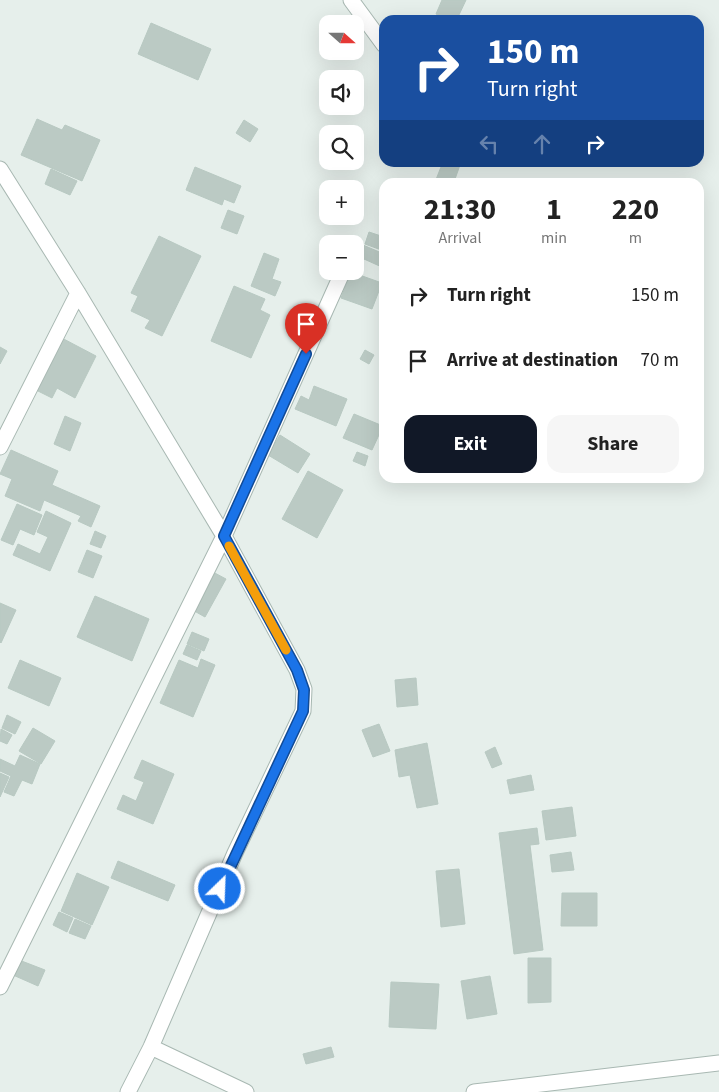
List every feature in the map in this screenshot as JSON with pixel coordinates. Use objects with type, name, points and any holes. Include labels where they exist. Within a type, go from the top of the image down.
[{"type":"street","points":[[352,0],[379,38]]},
{"type":"street","points":[[0,169],[78,293],[224,536],[297,670],[304,690],[303,711],[235,854],[151,1047],[128,1092]]},
{"type":"street","points":[[0,987],[224,536],[339,280]]},
{"type":"street","points":[[0,447],[78,293]]},
{"type":"street","points":[[151,1047],[246,1092]]},
{"type":"street","points":[[474,1092],[719,1063]]},
{"type":"building","points":[[442,0],[466,0],[459,15],[436,14]]},
{"type":"building","points":[[151,23],[211,49],[198,80],[138,54]]},
{"type":"building","points":[[37,119],[62,130],[65,125],[100,140],[82,181],[21,155]]},
{"type":"building","points":[[244,120],[258,129],[250,142],[236,133]]},
{"type":"building","points":[[195,167],[241,186],[234,203],[224,199],[222,205],[186,190]]},
{"type":"building","points":[[441,167],[459,167],[455,178],[437,178]]},
{"type":"building","points":[[51,169],[77,181],[70,195],[45,184]]},
{"type":"building","points":[[228,210],[244,216],[237,234],[221,228]]},
{"type":"building","points":[[369,232],[379,235],[379,249],[365,244]]},
{"type":"building","points":[[159,236],[201,256],[162,336],[145,328],[150,320],[131,311],[138,296],[131,293]]},
{"type":"building","points":[[364,245],[379,252],[379,266],[364,259]]},
{"type":"building","points":[[264,253],[279,259],[272,279],[281,282],[275,296],[251,286]]},
{"type":"building","points":[[364,277],[379,282],[379,291],[372,309],[341,298],[348,280],[364,280]]},
{"type":"building","points":[[234,286],[265,299],[260,310],[270,315],[251,358],[211,341]]},
{"type":"building","points":[[58,336],[96,356],[75,398],[57,388],[52,398],[32,388]]},
{"type":"building","points":[[0,347],[7,351],[0,364]]},
{"type":"building","points":[[365,350],[374,355],[369,364],[360,359]]},
{"type":"building","points":[[314,386],[347,399],[336,426],[295,409],[301,396],[309,400]]},
{"type":"building","points":[[354,414],[379,424],[379,435],[372,450],[343,438]]},
{"type":"building","points":[[65,416],[81,423],[70,451],[54,444]]},
{"type":"building","points":[[280,435],[310,454],[298,473],[268,455]]},
{"type":"building","points":[[11,450],[58,471],[52,485],[100,506],[91,527],[78,521],[81,516],[44,500],[40,511],[5,496],[12,479],[0,474]]},
{"type":"building","points":[[357,452],[368,456],[365,466],[353,461]]},
{"type":"building","points":[[308,471],[343,490],[317,538],[282,519]]},
{"type":"building","points":[[17,504],[42,515],[34,535],[20,529],[13,545],[1,540]]},
{"type":"building","points":[[46,511],[71,523],[50,571],[13,555],[18,544],[40,554],[48,537],[37,532]]},
{"type":"building","points":[[95,531],[106,536],[101,548],[90,544]]},
{"type":"building","points":[[87,550],[102,556],[93,578],[78,572]]},
{"type":"building","points":[[211,571],[226,579],[205,617],[189,608]]},
{"type":"building","points":[[95,596],[149,619],[132,661],[77,637]]},
{"type":"building","points":[[0,603],[16,610],[1,643],[0,642]]},
{"type":"building","points":[[192,632],[209,639],[204,651],[187,644]]},
{"type":"building","points":[[187,645],[201,651],[197,660],[183,654]]},
{"type":"building","points":[[201,659],[215,665],[193,717],[160,703],[179,660],[198,668]]},
{"type":"building","points":[[20,660],[61,678],[49,706],[8,688]]},
{"type":"building","points":[[416,678],[418,705],[397,707],[395,680]]},
{"type":"building","points":[[7,715],[21,722],[15,734],[2,728]]},
{"type":"building","points":[[379,724],[390,751],[373,757],[362,730]]},
{"type":"building","points":[[33,728],[55,741],[41,764],[19,751]]},
{"type":"building","points":[[1,729],[12,735],[7,744],[0,741]]},
{"type":"building","points":[[427,743],[438,804],[417,808],[410,775],[399,777],[395,750]]},
{"type":"building","points":[[495,747],[502,764],[492,768],[485,752]]},
{"type":"building","points":[[20,755],[40,764],[32,784],[22,780],[14,796],[4,792],[11,776],[0,771],[0,759],[15,766]]},
{"type":"building","points":[[142,760],[174,774],[153,824],[117,809],[123,795],[136,801],[144,782],[134,778]]},
{"type":"building","points":[[0,773],[9,777],[0,797]]},
{"type":"building","points":[[531,775],[534,790],[510,794],[507,780]]},
{"type":"building","points":[[572,807],[576,836],[546,840],[542,811]]},
{"type":"building","points":[[537,828],[539,844],[530,845],[543,950],[514,954],[499,833]]},
{"type":"building","points":[[571,852],[574,870],[552,872],[550,855]]},
{"type":"building","points":[[118,861],[175,885],[168,901],[111,878]]},
{"type":"building","points":[[459,869],[465,924],[441,927],[436,871]]},
{"type":"building","points":[[77,873],[109,887],[92,925],[61,911]]},
{"type":"building","points":[[562,893],[597,893],[597,926],[561,926]]},
{"type":"building","points":[[59,912],[73,918],[67,932],[53,925]]},
{"type":"building","points":[[75,919],[91,926],[85,939],[69,933]]},
{"type":"building","points":[[528,958],[551,958],[551,1002],[528,1003]]},
{"type":"building","points":[[19,960],[45,970],[38,986],[13,975]]},
{"type":"building","points":[[490,976],[497,1014],[467,1019],[461,981]]},
{"type":"building","points":[[391,982],[439,984],[436,1029],[389,1027]]},
{"type":"building","points":[[331,1047],[334,1057],[306,1064],[303,1054]]},
{"type":"slow traffic","points":[[229,546],[286,650]]},
{"type":"route","points":[[220,889],[303,711],[304,690],[297,670],[224,536],[306,354]]}]
